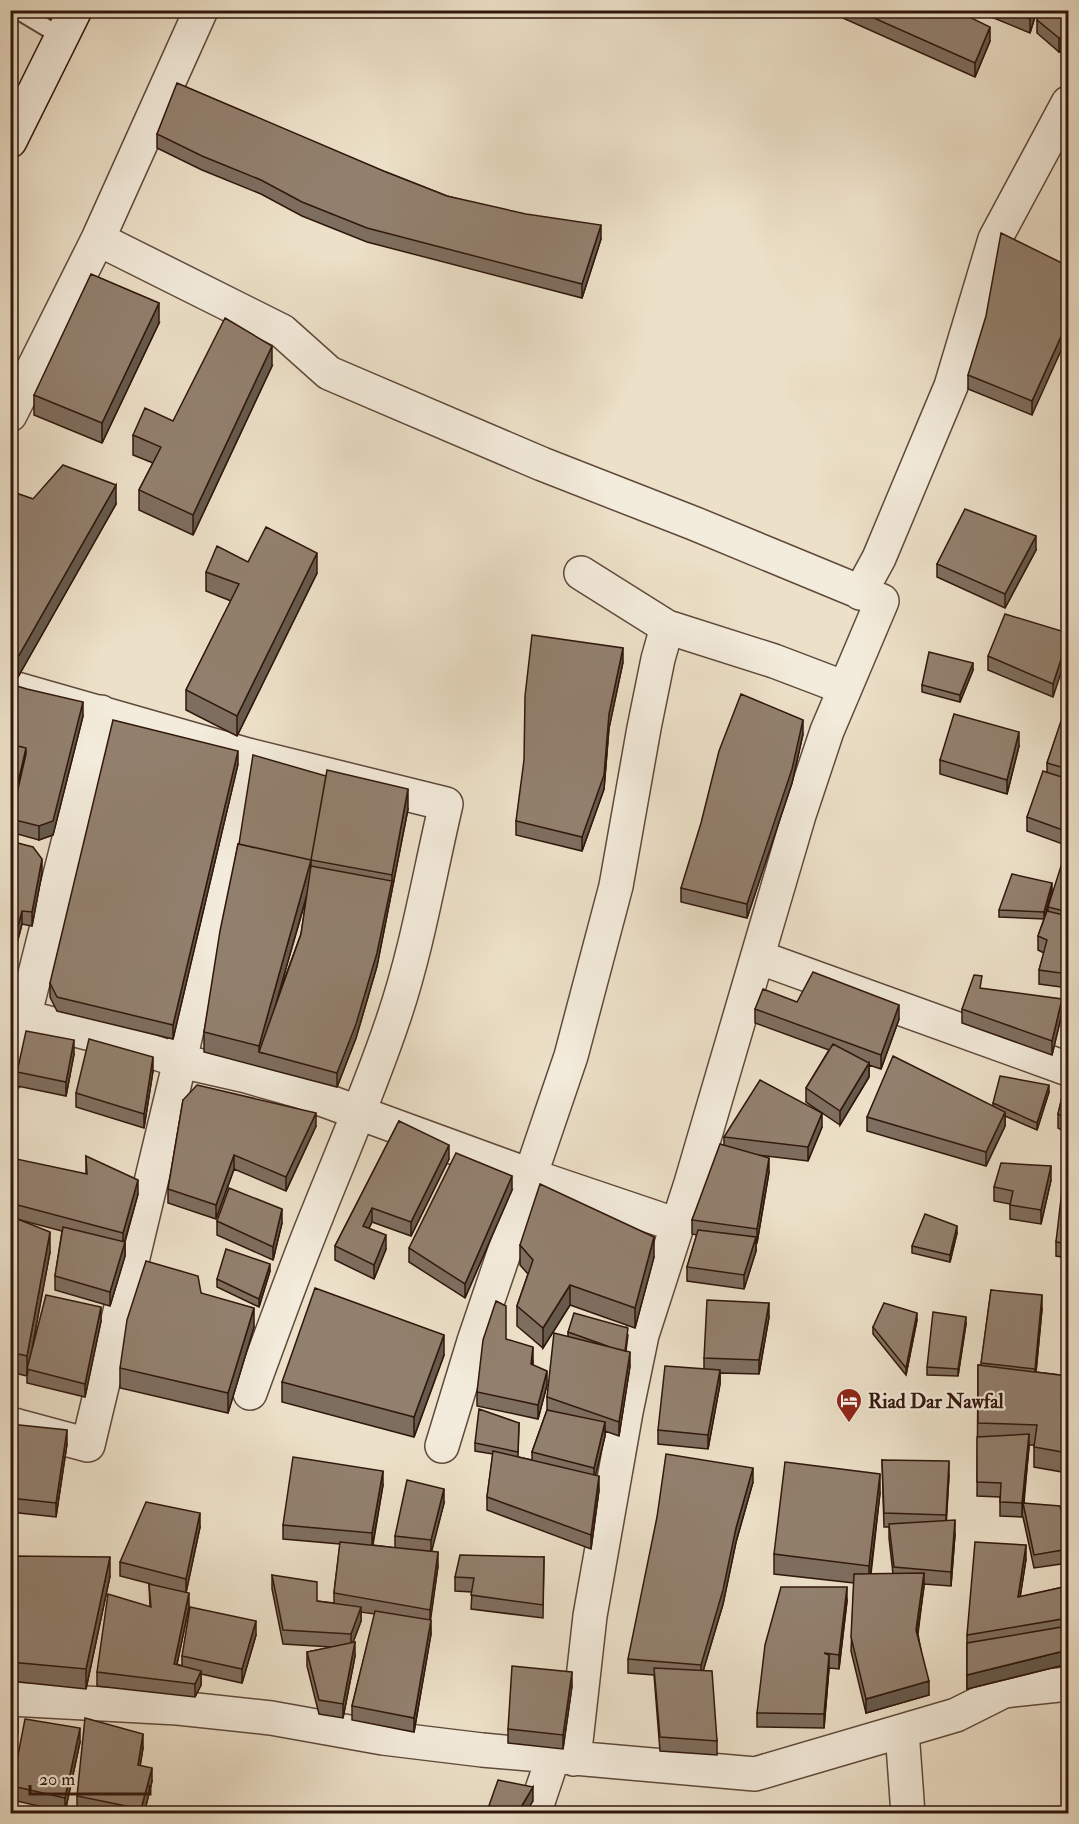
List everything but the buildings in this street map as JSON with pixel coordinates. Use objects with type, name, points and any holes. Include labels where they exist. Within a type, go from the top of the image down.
[{"type":"street","points":[[10,415],[98,239],[201,10]]},
{"type":"street","points":[[10,141],[69,24]]},
{"type":"street","points":[[860,592],[879,558],[951,386],[996,239],[1068,103]]},
{"type":"street","points":[[98,239],[282,331],[330,373],[531,459],[882,601],[828,731],[799,815],[691,1184],[642,1335],[564,1758],[534,1814]]},
{"type":"street","points":[[580,573],[667,627],[774,661],[845,688]]},
{"type":"street","points":[[442,1446],[474,1341],[572,1056],[616,886],[644,728],[667,627]]},
{"type":"street","points":[[10,687],[248,755],[446,804],[394,1018],[360,1113],[313,1224],[250,1394]]},
{"type":"street","points":[[10,1072],[17,1015],[62,861],[101,712]]},
{"type":"street","points":[[10,1424],[88,1445],[180,1061],[248,755]]},
{"type":"street","points":[[31,854],[62,861]]},
{"type":"street","points":[[758,957],[1068,1068]]},
{"type":"street","points":[[17,1015],[126,1043],[180,1061],[302,1092],[532,1176],[677,1224]]},
{"type":"street","points":[[10,1699],[178,1708],[271,1718],[383,1738],[564,1758],[755,1774],[956,1715],[1004,1691],[1068,1684]]},
{"type":"street","points":[[902,1731],[908,1814]]},
{"type":"lane","points":[[17,10],[69,24]]},
{"type":"place","name":"Riad Dar Nawfal","points":[[849,1424]]}]
